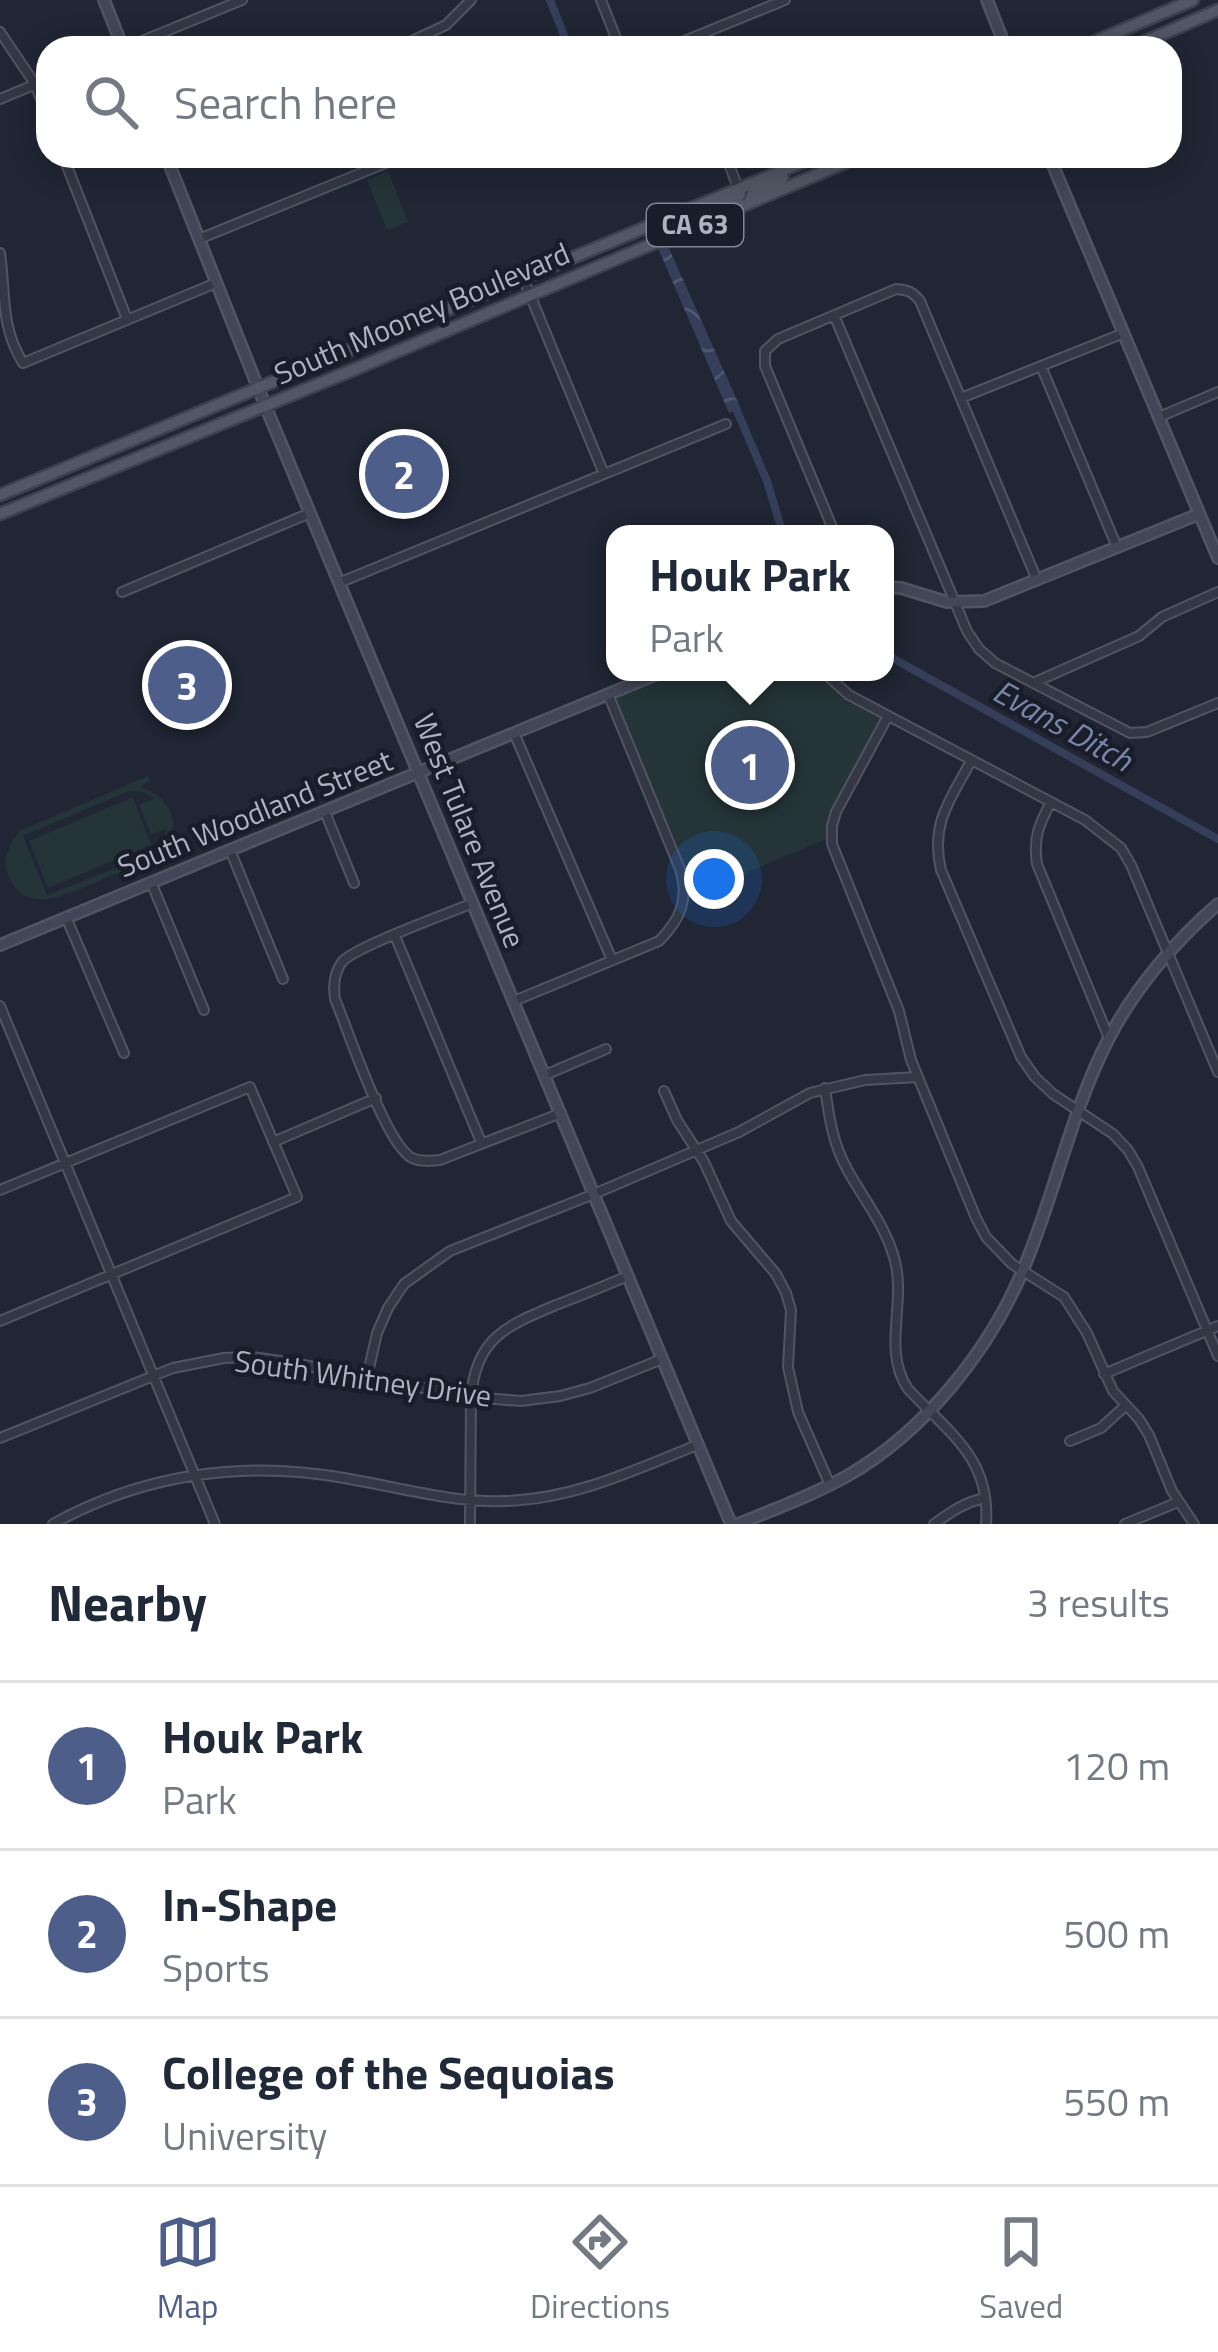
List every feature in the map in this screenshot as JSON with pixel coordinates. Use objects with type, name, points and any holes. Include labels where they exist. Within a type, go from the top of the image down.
[{"type":"main road","points":[[1108,36],[1193,0]]},
{"type":"main road","points":[[1158,36],[1218,10]]},
{"type":"main road","name":"South Mooney Boulevard","points":[[0,495],[789,168]]},
{"type":"main road","points":[[749,203],[754,191],[804,168]]},
{"type":"main road","name":"South Mooney Boulevard","points":[[0,514],[832,168]]},
{"type":"main road","points":[[626,254],[734,201],[739,189]]},
{"type":"street","points":[[104,0],[119,36]]},
{"type":"street","points":[[154,36],[242,0]]},
{"type":"street","points":[[423,36],[446,25],[471,0]]},
{"type":"street","points":[[602,0],[616,36]]},
{"type":"street","points":[[701,36],[768,3],[785,0]]},
{"type":"street","points":[[987,0],[1001,36]]},
{"type":"street","points":[[0,32],[35,84],[0,99]]},
{"type":"street","points":[[68,168],[127,319]]},
{"type":"street","name":"West Tulare Avenue","points":[[171,168],[662,1359],[735,1524]]},
{"type":"street","points":[[199,239],[374,168]]},
{"type":"street","points":[[731,168],[739,189]]},
{"type":"street","points":[[1054,168],[1218,558]]},
{"type":"street","points":[[0,253],[6,327],[23,363],[216,283]]},
{"type":"street","points":[[523,278],[604,474]]},
{"type":"street","points":[[832,525],[765,366],[765,351],[778,339],[896,289],[906,290],[920,302],[1037,580]]},
{"type":"street","points":[[834,315],[967,631],[979,649],[995,663],[1136,734],[1218,703]]},
{"type":"street","points":[[961,398],[1124,333]]},
{"type":"street","points":[[1041,366],[1117,548]]},
{"type":"street","points":[[1159,417],[1218,392]]},
{"type":"street","points":[[341,582],[726,424]]},
{"type":"street","points":[[122,592],[310,513]]},
{"type":"street","points":[[894,587],[955,603],[984,601],[1199,514]]},
{"type":"street","points":[[1034,683],[1139,636],[1162,617],[1218,592]]},
{"type":"street","name":"South Woodland Street","points":[[0,945],[640,681]]},
{"type":"street","points":[[834,681],[849,695],[1051,802],[1121,848],[1218,1072]]},
{"type":"street","points":[[514,1001],[659,941],[682,910],[685,884],[680,868],[608,694]]},
{"type":"street","points":[[888,716],[836,812],[832,844],[898,1011],[911,1060],[986,1237],[999,1252],[1064,1298],[1087,1333],[1104,1374],[1149,1435],[1178,1502],[1194,1524]]},
{"type":"street","points":[[514,733],[612,961]]},
{"type":"street","points":[[971,761],[941,817],[937,852],[941,870],[1021,1058],[1053,1094],[1113,1134],[1138,1167],[1218,1356]]},
{"type":"street","points":[[1051,802],[1037,829],[1037,863],[1109,1038]]},
{"type":"street","points":[[325,812],[354,884]]},
{"type":"street","points":[[230,850],[283,979]]},
{"type":"street","points":[[151,883],[204,1010]]},
{"type":"street","points":[[473,903],[352,953],[337,971],[334,999],[392,1137],[412,1158],[440,1160],[561,1113]]},
{"type":"street","points":[[735,1524],[830,1485],[872,1459],[928,1412],[987,1337],[1024,1270],[1109,1038],[1168,953],[1218,904]]},
{"type":"street","points":[[66,917],[124,1053]]},
{"type":"street","points":[[395,936],[482,1142]]},
{"type":"street","points":[[0,1006],[215,1524]]},
{"type":"street","points":[[544,1075],[606,1049]]},
{"type":"street","points":[[367,1377],[388,1308],[404,1284],[450,1251],[594,1194],[825,1088],[918,1077]]},
{"type":"street","points":[[0,1190],[250,1087],[296,1196],[0,1321]]},
{"type":"street","points":[[825,1088],[844,1166],[878,1220],[895,1262],[899,1306],[894,1350],[900,1378],[971,1455],[980,1474],[986,1524]]},
{"type":"street","points":[[664,1091],[730,1221],[776,1274],[786,1293],[791,1310],[788,1367],[793,1390],[830,1485]]},
{"type":"street","points":[[273,1142],[376,1099]]},
{"type":"street","points":[[470,1524],[471,1397],[481,1356],[513,1323],[628,1276]]},
{"type":"street","points":[[1104,1374],[1218,1326]]},
{"type":"street","name":"South Whitney Drive","points":[[0,1438],[191,1363],[250,1357],[471,1397],[521,1401],[590,1388],[662,1359]]},
{"type":"street","points":[[1070,1441],[1101,1428],[1125,1406]]},
{"type":"street","points":[[53,1524],[106,1498],[194,1474],[252,1469],[292,1470],[508,1502],[598,1484],[698,1445]]},
{"type":"street","points":[[934,1524],[971,1501],[985,1498]]},
{"type":"street","points":[[1125,1524],[1178,1502]]},
{"type":"shaded area","points":[[388,171],[408,222],[387,230],[367,180]]},
{"type":"shaded area","points":[[658,681],[826,681],[847,701],[881,719],[832,811],[827,839],[738,876],[735,870],[694,887],[616,698]]},
{"type":"shaded area","points":[[148,776],[150,781],[140,787],[162,800],[172,818],[169,839],[152,859],[49,899],[25,895],[8,874],[8,850],[21,830]],"holes":[[[129,791],[155,798],[139,805],[151,834],[167,829],[161,845],[149,855],[47,895],[23,836]]]},
{"type":"shaded area","points":[[133,797],[151,845],[48,888],[29,841]]},
{"type":"water","points":[[667,244],[741,409],[729,413],[658,248]]},
{"type":"waterway","name":"Evans Ditch","points":[[550,0],[564,36]]},
{"type":"waterway","name":"Evans Ditch","points":[[734,404],[780,525]]},
{"type":"waterway","name":"Evans Ditch","points":[[894,659],[1218,839]]},
{"type":"place","name":"In-Shape","points":[[404,474]]},
{"type":"place","name":"College of the Sequoias","points":[[187,685]]},
{"type":"place","name":"Houk Park","points":[[750,765]]}]
